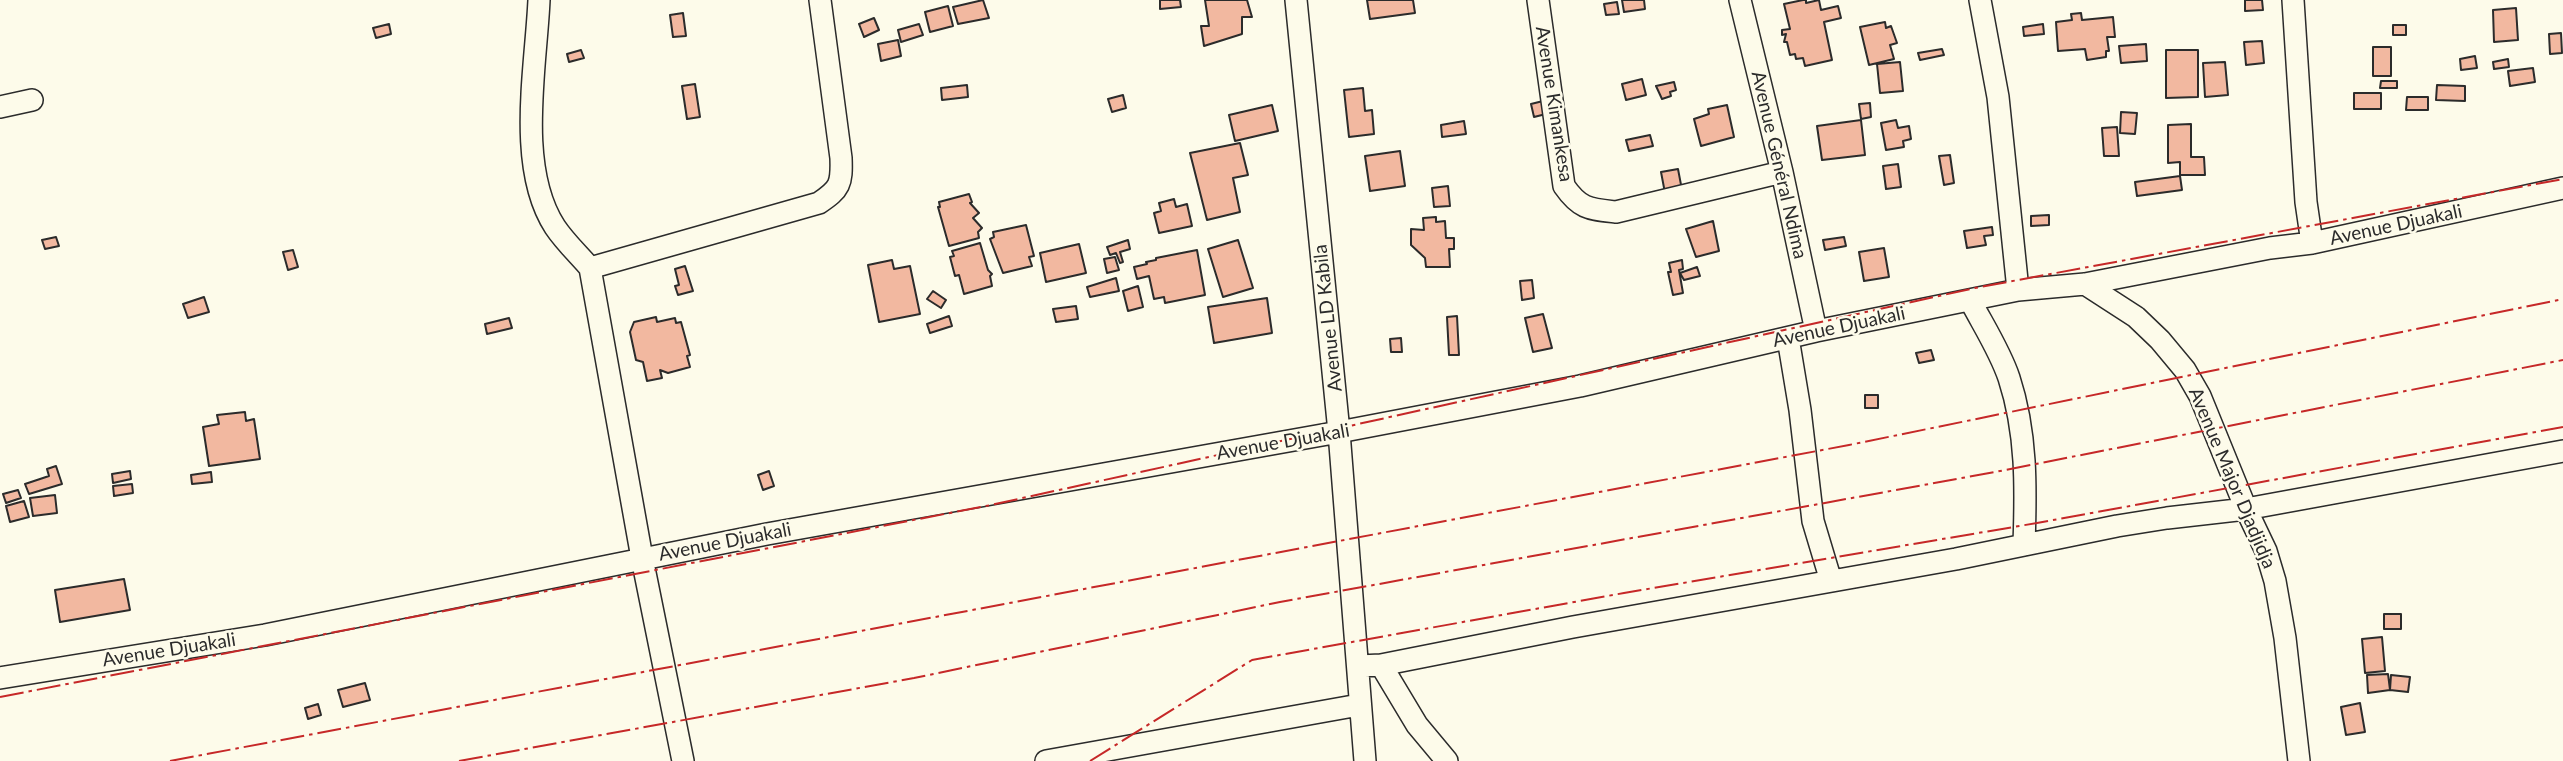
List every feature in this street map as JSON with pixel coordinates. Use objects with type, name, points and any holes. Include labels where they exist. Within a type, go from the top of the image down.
[{"type":"street","points":[[539,0],[532,81],[533,160],[544,204],[555,227],[590,268],[642,558],[683,761]]},
{"type":"street","points":[[590,268],[819,203],[836,191],[842,176],[841,158],[820,0]]},
{"type":"street","name":"Avenue LD Kabila","points":[[1296,0],[1339,432],[1365,761]]},
{"type":"street","name":"Avenue Kimankesa","points":[[1538,0],[1564,186],[1574,200],[1588,209],[1615,212],[1783,172]]},
{"type":"street","name":"Avenue Général Ndima","points":[[1740,0],[1783,172],[1816,331]]},
{"type":"street","points":[[1980,0],[1998,97],[2018,290]]},
{"type":"street","points":[[2293,0],[2306,202],[2312,243]]},
{"type":"street","points":[[0,107],[32,100]]},
{"type":"street","name":"Avenue Djuakali","points":[[0,678],[265,635],[642,558],[1580,386],[1816,331],[2018,290],[2085,284],[2270,248],[2312,243],[2563,188]]},
{"type":"street","name":"Avenue Major Djadjidja","points":[[2085,284],[2136,317],[2160,340],[2185,370],[2200,397],[2266,551],[2275,581],[2285,638],[2299,761]]},
{"type":"street","points":[[1970,300],[2008,375],[2021,423],[2026,470],[2024,545]]},
{"type":"street","points":[[1788,338],[1800,410],[1813,521],[1831,581]]},
{"type":"street","points":[[1359,666],[1381,665],[2167,518],[2246,509],[2563,451]]},
{"type":"street","points":[[1381,665],[1417,725],[1447,761]]},
{"type":"street","points":[[1046,761],[1359,705]]},
{"type":"building","points":[[983,0],[989,18],[958,24],[953,7]]},
{"type":"building","points":[[1160,0],[1180,0],[1181,7],[1160,9]]},
{"type":"building","points":[[1205,0],[1247,0],[1252,17],[1242,17],[1242,34],[1204,46],[1201,26],[1209,26]]},
{"type":"building","points":[[1367,0],[1413,0],[1415,13],[1370,19]]},
{"type":"building","points":[[1622,0],[1644,0],[1645,9],[1624,12]]},
{"type":"building","points":[[1806,0],[1806,3],[1819,0],[1821,10],[1838,6],[1841,18],[1824,22],[1832,60],[1805,66],[1803,58],[1796,59],[1795,54],[1790,55],[1787,42],[1784,42],[1786,34],[1782,35],[1782,30],[1790,29],[1784,4]]},
{"type":"building","points":[[2245,0],[2262,0],[2263,10],[2245,11]]},
{"type":"building","points":[[1617,2],[1619,14],[1606,15],[1604,4]]},
{"type":"building","points":[[948,6],[953,26],[930,32],[925,12]]},
{"type":"building","points":[[2516,8],[2518,40],[2494,42],[2493,10]]},
{"type":"building","points":[[683,13],[686,36],[673,37],[670,15]]},
{"type":"building","points":[[2081,13],[2082,20],[2113,17],[2115,37],[2107,37],[2109,51],[2106,51],[2106,57],[2087,60],[2085,49],[2058,51],[2056,22],[2072,20],[2071,14]]},
{"type":"building","points":[[874,18],[879,30],[864,37],[859,24]]},
{"type":"building","points":[[1885,22],[1886,28],[1891,26],[1897,43],[1890,45],[1894,59],[1869,65],[1860,27]]},
{"type":"building","points":[[389,24],[391,34],[376,38],[373,28]]},
{"type":"building","points":[[919,24],[923,35],[901,42],[898,30]]},
{"type":"building","points":[[2043,24],[2044,34],[2024,36],[2023,27]]},
{"type":"building","points":[[2393,25],[2406,25],[2406,35],[2393,35]]},
{"type":"building","points":[[2561,33],[2562,53],[2550,54],[2549,34]]},
{"type":"building","points":[[898,40],[901,56],[881,61],[878,44]]},
{"type":"building","points":[[2262,41],[2264,63],[2246,65],[2244,42]]},
{"type":"building","points":[[2146,44],[2147,61],[2121,63],[2119,46]]},
{"type":"building","points":[[2373,47],[2391,47],[2391,76],[2373,76]]},
{"type":"building","points":[[1942,49],[1944,55],[1920,60],[1918,53]]},
{"type":"building","points":[[581,50],[584,58],[569,62],[567,54]]},
{"type":"building","points":[[2166,50],[2198,50],[2198,97],[2166,98]]},
{"type":"building","points":[[2475,56],[2477,68],[2461,70],[2460,59]]},
{"type":"building","points":[[2508,59],[2509,67],[2494,69],[2493,62]]},
{"type":"building","points":[[1900,62],[1903,91],[1880,93],[1877,64]]},
{"type":"building","points":[[2225,62],[2228,95],[2205,97],[2203,63]]},
{"type":"building","points":[[2533,68],[2535,82],[2510,86],[2508,71]]},
{"type":"building","points":[[1642,79],[1646,95],[1626,100],[1622,84]]},
{"type":"building","points":[[2381,81],[2397,81],[2397,88],[2380,88]]},
{"type":"building","points":[[1674,82],[1676,90],[1670,92],[1671,96],[1662,99],[1656,86]]},
{"type":"building","points":[[695,84],[700,117],[687,119],[682,86]]},
{"type":"building","points":[[967,85],[968,97],[942,100],[941,88]]},
{"type":"building","points":[[2437,85],[2465,86],[2465,101],[2436,100]]},
{"type":"building","points":[[1363,88],[1365,111],[1372,110],[1374,134],[1349,137],[1344,90]]},
{"type":"building","points":[[2354,93],[2381,93],[2381,109],[2354,109]]},
{"type":"building","points":[[1123,95],[1126,108],[1112,112],[1108,99]]},
{"type":"building","points":[[2407,97],[2428,97],[2428,110],[2406,110]]},
{"type":"building","points":[[1547,100],[1550,113],[1534,117],[1531,104]]},
{"type":"building","points":[[1870,103],[1871,117],[1861,119],[1859,104]]},
{"type":"building","points":[[1272,105],[1278,131],[1235,141],[1229,115]]},
{"type":"building","points":[[1727,105],[1734,137],[1701,146],[1694,119],[1709,114],[1708,109]]},
{"type":"building","points":[[2121,112],[2137,113],[2135,134],[2120,133]]},
{"type":"building","points":[[1861,120],[1865,155],[1822,160],[1817,126]]},
{"type":"building","points":[[1896,120],[1898,128],[1909,126],[1911,139],[1903,141],[1904,147],[1886,150],[1881,123]]},
{"type":"building","points":[[1464,121],[1466,134],[1442,137],[1441,125]]},
{"type":"building","points":[[2191,124],[2191,157],[2204,157],[2205,175],[2180,175],[2180,162],[2168,163],[2168,125]]},
{"type":"building","points":[[2117,127],[2119,156],[2104,156],[2102,128]]},
{"type":"building","points":[[1650,135],[1653,146],[1629,151],[1626,140]]},
{"type":"building","points":[[1240,143],[1248,175],[1233,178],[1240,212],[1207,220],[1190,153]]},
{"type":"building","points":[[1400,151],[1405,186],[1370,191],[1365,156]]},
{"type":"building","points":[[1950,155],[1954,183],[1944,185],[1939,156]]},
{"type":"building","points":[[1898,164],[1901,187],[1886,189],[1883,166]]},
{"type":"building","points":[[1678,169],[1682,190],[1665,193],[1661,172]]},
{"type":"building","points":[[2180,176],[2182,190],[2137,196],[2135,182]]},
{"type":"building","points":[[1448,186],[1450,206],[1434,207],[1432,188]]},
{"type":"building","points":[[969,194],[970,203],[979,213],[973,218],[982,228],[978,232],[979,238],[949,246],[939,202]]},
{"type":"building","points":[[1174,199],[1176,207],[1187,204],[1192,226],[1159,233],[1154,213],[1161,211],[1159,203]]},
{"type":"building","points":[[2049,215],[2049,225],[2031,226],[2031,216]]},
{"type":"building","points":[[1436,217],[1436,222],[1445,221],[1446,238],[1454,238],[1454,249],[1449,249],[1450,267],[1426,267],[1425,258],[1411,245],[1411,229],[1424,230],[1423,218]]},
{"type":"building","points":[[1713,221],[1719,251],[1696,257],[1686,229]]},
{"type":"building","points":[[1026,225],[1034,256],[1029,257],[1032,266],[1003,273],[990,239],[994,237],[993,232]]},
{"type":"building","points":[[1992,227],[1993,235],[1984,236],[1986,245],[1967,248],[1964,231]]},
{"type":"building","points":[[56,237],[59,246],[45,249],[42,240]]},
{"type":"building","points":[[1844,237],[1846,246],[1825,250],[1823,240]]},
{"type":"building","points":[[1128,240],[1130,249],[1120,252],[1123,262],[1120,263],[1116,253],[1110,255],[1107,247]]},
{"type":"building","points":[[1238,240],[1253,288],[1223,297],[1208,249]]},
{"type":"building","points":[[980,243],[988,270],[992,274],[992,286],[964,294],[950,257],[954,256],[952,251]]},
{"type":"building","points":[[1079,244],[1086,273],[1046,282],[1040,253]]},
{"type":"building","points":[[1884,248],[1889,277],[1864,281],[1859,252]]},
{"type":"building","points":[[293,250],[298,267],[288,270],[283,252]]},
{"type":"building","points":[[1197,250],[1205,295],[1165,303],[1164,297],[1154,299],[1149,276],[1137,279],[1134,267],[1147,264],[1146,262],[1156,258]]},
{"type":"building","points":[[1115,257],[1119,270],[1107,273],[1104,259]]},
{"type":"building","points":[[892,260],[894,269],[910,266],[920,314],[879,322],[868,265]]},
{"type":"building","points":[[1682,260],[1683,269],[1679,270],[1683,293],[1673,295],[1668,272],[1671,272],[1669,263]]},
{"type":"building","points":[[685,266],[693,291],[678,295],[675,286],[679,285],[675,269]]},
{"type":"building","points":[[1697,267],[1700,276],[1684,280],[1680,273]]},
{"type":"building","points":[[1116,278],[1119,291],[1090,297],[1087,287]]},
{"type":"building","points":[[1532,280],[1534,298],[1522,300],[1520,281]]},
{"type":"building","points":[[1138,286],[1143,307],[1128,311],[1123,291]]},
{"type":"building","points":[[933,291],[946,300],[941,308],[927,299]]},
{"type":"building","points":[[204,297],[209,312],[188,318],[183,304]]},
{"type":"building","points":[[1267,298],[1272,333],[1214,343],[1208,307]]},
{"type":"building","points":[[1076,306],[1078,319],[1056,322],[1053,309]]},
{"type":"building","points":[[1543,314],[1552,348],[1533,352],[1525,318]]},
{"type":"building","points":[[949,316],[952,326],[930,333],[927,324]]},
{"type":"building","points":[[1457,316],[1459,355],[1449,355],[1447,317]]},
{"type":"building","points":[[656,317],[657,322],[675,318],[676,323],[681,322],[690,355],[687,356],[690,367],[668,373],[660,370],[662,378],[647,381],[643,362],[636,360],[630,332],[634,322]]},
{"type":"building","points":[[509,318],[512,328],[487,334],[485,324]]},
{"type":"building","points":[[1401,338],[1402,352],[1391,352],[1390,339]]},
{"type":"building","points":[[1931,350],[1934,360],[1919,363],[1916,353]]},
{"type":"building","points":[[1865,395],[1878,395],[1878,408],[1865,408]]},
{"type":"building","points":[[245,412],[246,421],[254,419],[260,459],[209,466],[203,427],[219,424],[217,415]]},
{"type":"building","points":[[56,466],[62,484],[29,494],[25,484],[49,476],[47,469]]},
{"type":"building","points":[[130,471],[131,479],[113,483],[112,474]]},
{"type":"building","points":[[769,471],[774,486],[763,490],[758,475]]},
{"type":"building","points":[[211,472],[212,482],[192,484],[191,475]]},
{"type":"building","points":[[132,484],[133,493],[114,496],[113,486]]},
{"type":"building","points":[[18,490],[21,498],[6,503],[3,494]]},
{"type":"building","points":[[55,495],[57,513],[33,516],[30,498]]},
{"type":"building","points":[[24,501],[29,517],[10,522],[6,506]]},
{"type":"building","points":[[124,579],[130,610],[60,622],[55,590]]},
{"type":"building","points":[[2384,614],[2401,614],[2401,629],[2384,629]]},
{"type":"building","points":[[2382,637],[2385,671],[2365,673],[2362,639]]},
{"type":"building","points":[[2388,674],[2390,690],[2368,693],[2367,675]]},
{"type":"building","points":[[2391,675],[2410,677],[2408,692],[2390,690]]},
{"type":"building","points":[[365,683],[370,700],[343,707],[338,690]]},
{"type":"building","points":[[2360,703],[2365,732],[2346,735],[2341,707]]},
{"type":"building","points":[[318,704],[321,715],[308,719],[305,708]]},
{"type":"power","points":[[0,697],[991,505],[1975,288],[2563,179]]},
{"type":"power","points":[[170,761],[1849,445],[2563,299]]},
{"type":"power","points":[[459,761],[914,678],[1280,602],[1995,472],[2563,360]]},
{"type":"power","points":[[1090,761],[1252,660],[2037,523],[2563,427]]}]
